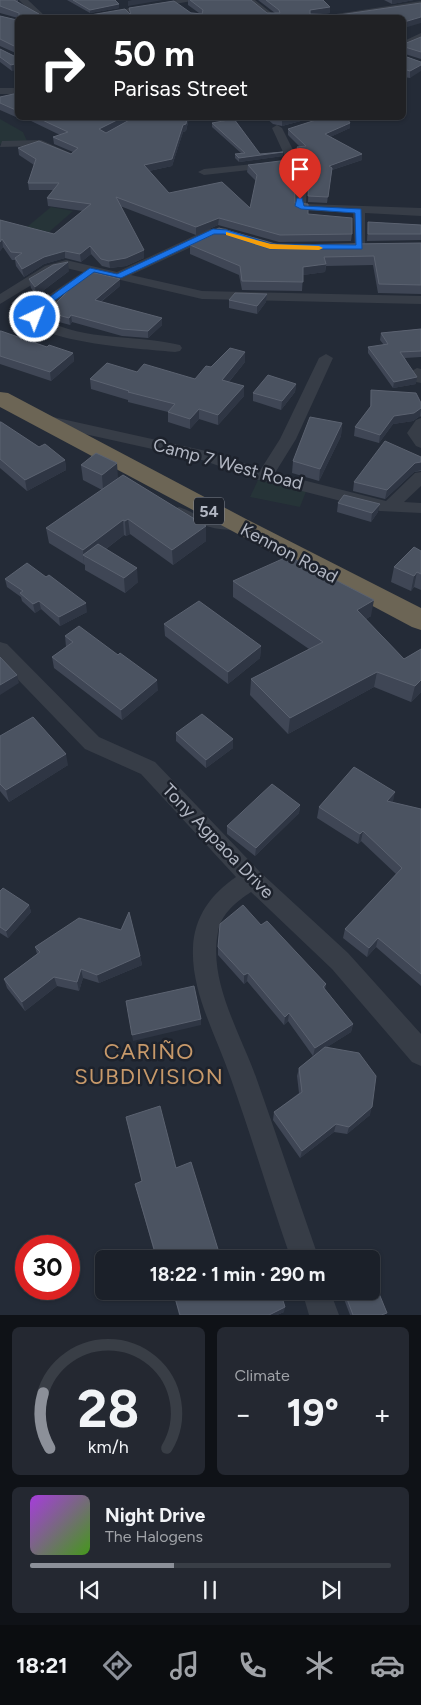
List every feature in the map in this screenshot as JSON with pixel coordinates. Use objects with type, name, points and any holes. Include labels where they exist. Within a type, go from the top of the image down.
[{"type":"highway","name":"Kennon Road","points":[[0,398],[114,464],[415,613]]},
{"type":"street","points":[[95,15],[193,0]]},
{"type":"street","points":[[250,0],[270,15]]},
{"type":"street","points":[[372,0],[388,9]]},
{"type":"street","points":[[25,2],[40,15]]},
{"type":"street","points":[[176,2],[191,12]]},
{"type":"street","points":[[342,15],[421,4]]},
{"type":"street","points":[[112,12],[117,15]]},
{"type":"street","points":[[406,43],[421,36]]},
{"type":"street","points":[[0,91],[15,91]]},
{"type":"street","points":[[281,129],[302,186],[299,206],[359,211],[421,212]]},
{"type":"street","points":[[1,146],[41,143],[72,156]]},
{"type":"street","points":[[204,172],[292,161]]},
{"type":"street","points":[[359,211],[359,248]]},
{"type":"street","points":[[118,276],[213,232],[225,232],[252,242]]},
{"type":"street","points":[[0,300],[56,265],[71,264],[202,295],[421,300]]},
{"type":"street","points":[[93,270],[40,308],[35,313],[38,321],[48,327],[75,334],[175,348]]},
{"type":"street","points":[[265,476],[288,439],[326,358]]},
{"type":"street","name":"Camp 7 West Road","points":[[35,418],[206,456],[265,476],[389,507],[421,508]]},
{"type":"street","points":[[421,423],[415,433],[421,443]]},
{"type":"street","points":[[389,507],[421,477]]},
{"type":"street","name":"Tony Agpaoa Drive","points":[[0,649],[92,743],[132,759],[148,768],[252,879],[340,960],[421,1053]]},
{"type":"street","points":[[252,879],[229,894],[210,919],[205,933],[205,959],[210,984],[302,1250]]},
{"type":"street","points":[[319,1300],[324,1315]]},
{"type":"lane","points":[[168,504],[202,522],[225,529],[239,526]]},
{"type":"shaded area","points":[[0,119],[23,132],[27,141],[0,144]]},
{"type":"shaded area","points":[[51,207],[73,211],[49,232],[27,227]]},
{"type":"shaded area","points":[[258,480],[307,489],[300,507],[250,497]]},
{"type":"building","points":[[0,0],[14,0],[40,15],[19,15],[19,13],[0,6]]},
{"type":"building","points":[[73,0],[115,0],[119,4],[90,10]]},
{"type":"building","points":[[190,0],[251,0],[267,13],[280,13],[279,10],[266,0],[323,0],[330,7],[310,10],[310,14],[339,15],[131,15],[129,8],[174,1],[191,13],[202,14],[203,10]]},
{"type":"building","points":[[421,3],[421,17],[406,21],[406,15],[339,15]]},
{"type":"building","points":[[125,9],[131,15],[90,15]]},
{"type":"building","points":[[0,16],[15,19],[15,46],[0,39]]},
{"type":"building","points":[[421,37],[421,52],[406,47],[406,43]]},
{"type":"building","points":[[0,49],[15,56],[15,64],[11,65],[0,57]]},
{"type":"building","points":[[406,57],[421,62],[421,65],[410,71],[406,70]]},
{"type":"building","points":[[15,94],[15,110],[0,103],[0,97]]},
{"type":"building","points":[[42,120],[117,120],[99,129],[106,133],[129,120],[187,120],[186,124],[183,125],[172,159],[144,165],[169,193],[222,182],[250,208],[257,175],[248,165],[288,160],[294,171],[295,203],[308,204],[308,214],[352,218],[352,234],[280,235],[219,218],[196,227],[116,197],[144,250],[126,258],[109,261],[101,259],[90,246],[80,254],[65,251],[44,257],[22,269],[15,258],[22,253],[11,252],[2,239],[0,242],[0,220],[54,234],[91,204],[47,198],[59,183],[28,183],[36,159],[18,148],[39,141],[71,154],[78,148],[53,137],[68,132]]},
{"type":"building","points":[[235,120],[260,154],[283,152],[239,158],[235,154],[245,153],[212,123]]},
{"type":"building","points":[[316,120],[348,120],[350,123],[325,134],[362,154],[329,166],[332,168],[328,197],[308,196],[309,171],[297,147],[306,146],[288,129]]},
{"type":"building","points":[[368,222],[421,225],[421,234],[368,234]]},
{"type":"building","points":[[219,228],[279,245],[421,243],[421,285],[379,284],[374,256],[324,257],[326,264],[303,267],[303,282],[242,281],[240,266],[190,245],[218,232],[213,231]]},
{"type":"building","points":[[68,262],[35,287],[29,279],[53,265]]},
{"type":"building","points":[[91,272],[120,279],[95,300],[162,318],[148,331],[122,329],[71,315],[69,318],[47,312],[76,283]]},
{"type":"building","points":[[235,293],[267,294],[257,306],[229,300]]},
{"type":"building","points":[[421,329],[421,351],[400,352],[417,377],[394,382],[368,347],[388,344],[381,333]]},
{"type":"building","points":[[0,331],[47,347],[49,345],[73,353],[50,372],[0,356]]},
{"type":"building","points":[[230,348],[245,352],[222,380],[244,386],[218,415],[199,409],[190,419],[168,412],[175,404],[128,392],[90,379],[107,363],[137,372],[144,364],[195,379],[206,366],[211,367]]},
{"type":"building","points":[[268,375],[296,384],[282,401],[253,393]]},
{"type":"building","points":[[371,390],[416,393],[421,403],[421,408],[414,413],[394,416],[380,435],[355,427],[371,406]]},
{"type":"building","points":[[310,417],[342,423],[320,469],[293,461]]},
{"type":"building","points":[[0,422],[39,447],[45,444],[65,460],[25,480],[0,459]]},
{"type":"building","points":[[385,441],[421,457],[421,462],[415,463],[387,490],[354,482]]},
{"type":"building","points":[[96,453],[117,463],[102,475],[81,465]]},
{"type":"building","points":[[123,475],[206,526],[172,550],[128,519],[123,520],[83,550],[46,528]]},
{"type":"building","points":[[344,495],[380,504],[372,513],[338,503]]},
{"type":"building","points":[[98,544],[137,568],[124,578],[83,555]]},
{"type":"building","points":[[414,547],[421,551],[421,574],[417,572],[414,576],[394,567]]},
{"type":"building","points":[[289,556],[374,600],[357,610],[404,659],[421,649],[421,680],[415,686],[377,672],[290,718],[251,679],[323,642],[233,581]]},
{"type":"building","points":[[27,563],[46,577],[49,575],[86,603],[59,617],[39,601],[33,604],[20,593],[23,591],[5,579]]},
{"type":"building","points":[[199,601],[261,646],[228,672],[164,624]]},
{"type":"building","points":[[79,626],[118,655],[120,653],[157,680],[121,710],[52,657],[73,642],[65,636]]},
{"type":"building","points":[[0,657],[17,675],[0,685]]},
{"type":"building","points":[[202,714],[233,739],[206,760],[176,733]]},
{"type":"building","points":[[33,717],[66,754],[6,790],[0,784],[0,736]]},
{"type":"building","points":[[354,767],[395,792],[387,801],[421,809],[421,974],[378,938],[369,948],[345,929],[402,868],[363,831],[360,834],[319,807]]},
{"type":"building","points":[[272,784],[300,805],[256,848],[227,826]]},
{"type":"building","points":[[3,888],[29,905],[6,931],[0,927],[0,891]]},
{"type":"building","points":[[243,905],[261,925],[267,921],[326,984],[323,987],[353,1024],[315,1048],[289,1013],[285,1017],[248,973],[244,975],[218,947],[220,924]]},
{"type":"building","points":[[129,912],[140,956],[97,975],[81,969],[77,982],[54,977],[22,1002],[4,979],[40,952],[35,947],[79,918],[121,930]]},
{"type":"building","points":[[194,986],[201,1019],[132,1035],[126,1001]]},
{"type":"building","points":[[325,1047],[359,1053],[376,1076],[372,1107],[349,1127],[336,1124],[302,1151],[274,1112],[302,1092],[299,1068]]},
{"type":"building","points":[[160,1106],[176,1168],[191,1162],[218,1250],[154,1250],[135,1184],[142,1181],[126,1117]]},
{"type":"building","points":[[380,1296],[387,1313],[381,1315],[353,1315],[347,1300],[380,1300]]},
{"type":"building","points":[[176,1300],[283,1300],[285,1307],[269,1315],[180,1315]]},
{"type":"slow traffic","points":[[229,234],[270,247],[319,248]]},
{"type":"district","name":"CARIÑO SUBDIVISION","points":[[149,1064]]},
{"type":"route","points":[[35,317],[35,313],[40,308],[93,270],[118,276],[213,232],[225,232],[238,238],[279,248],[360,248],[359,211],[303,208],[299,206],[300,199]]}]
